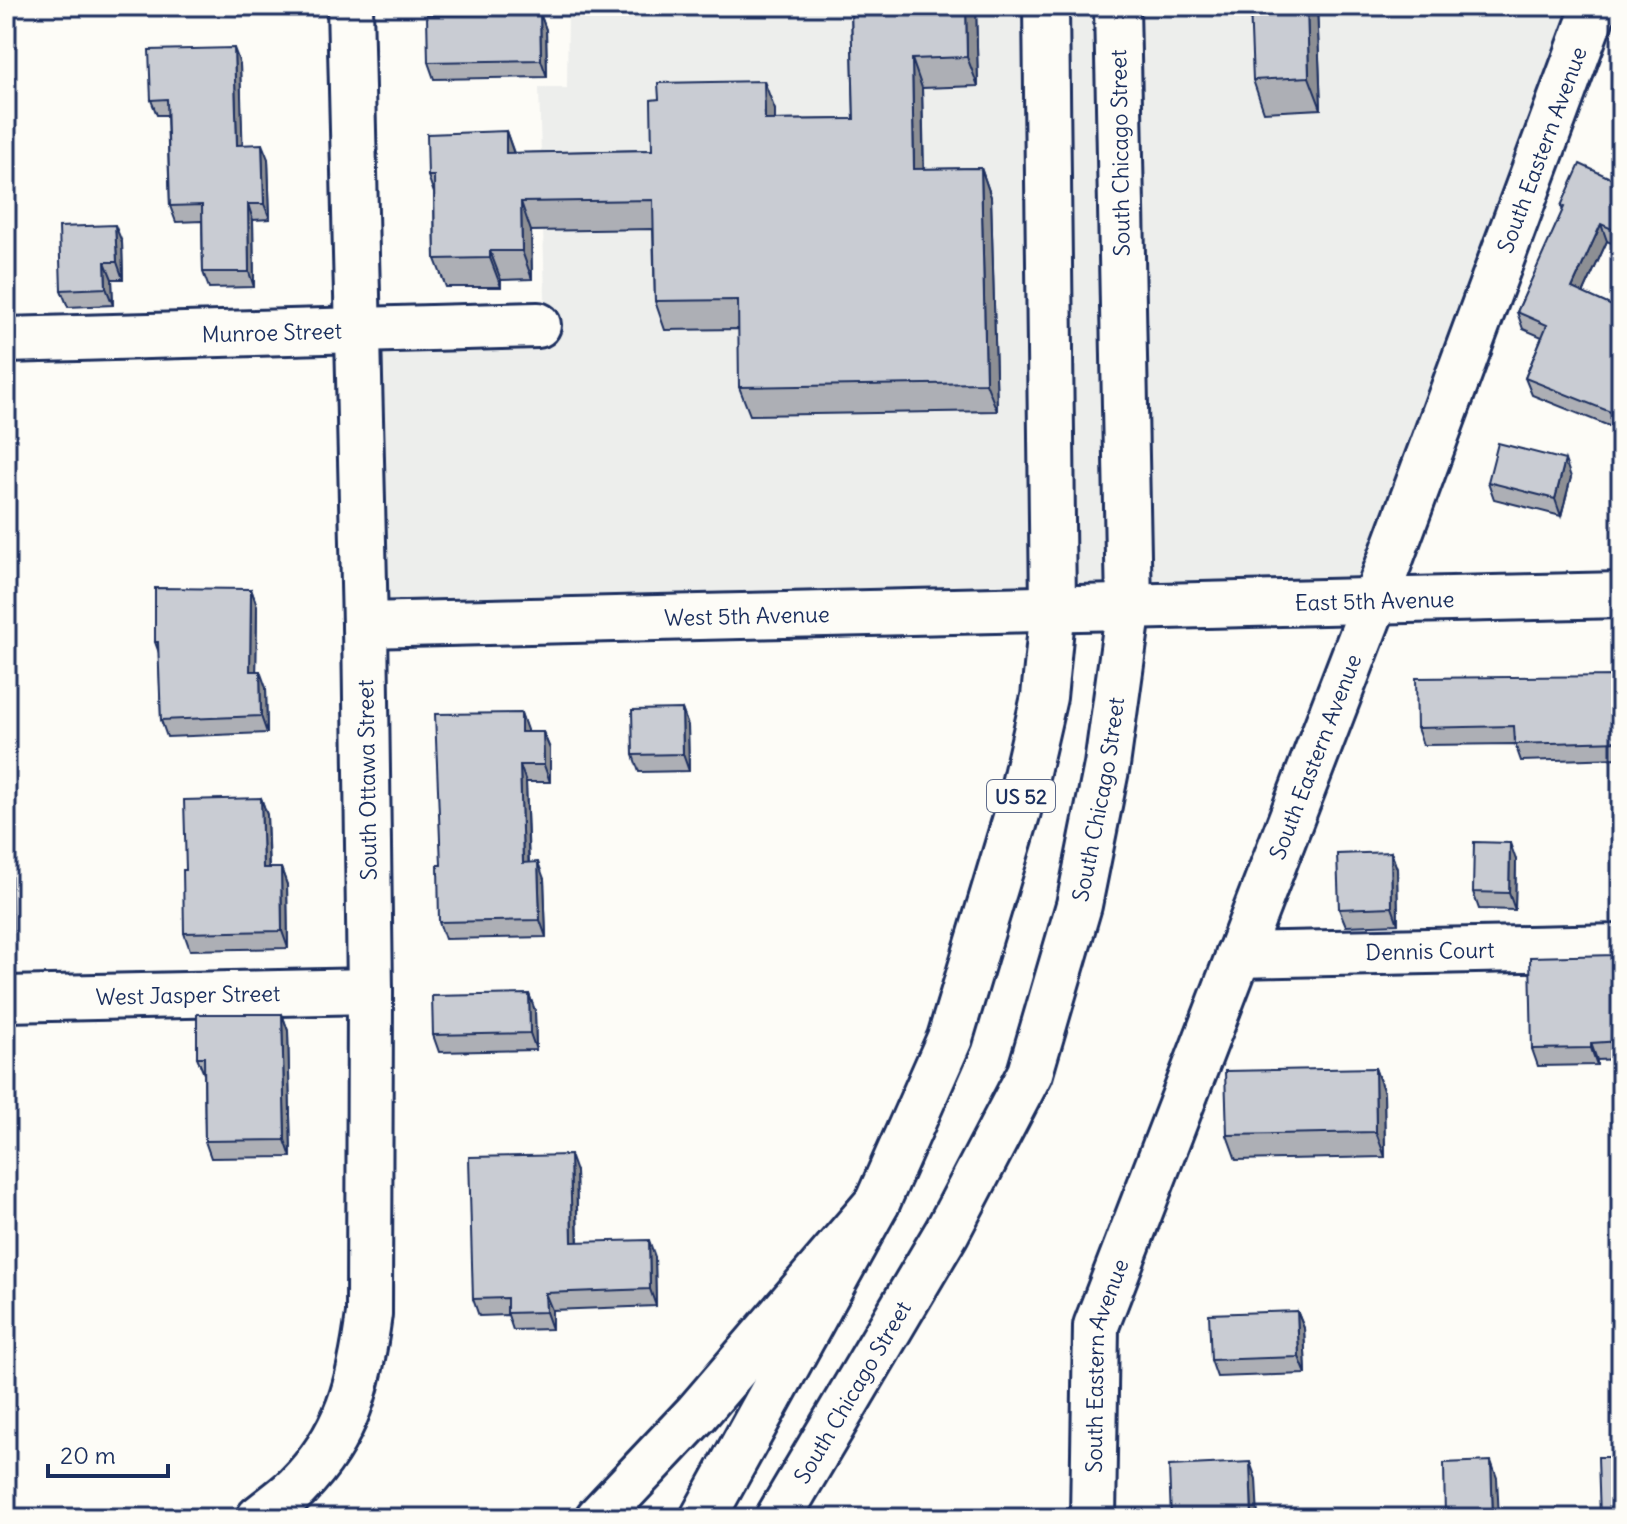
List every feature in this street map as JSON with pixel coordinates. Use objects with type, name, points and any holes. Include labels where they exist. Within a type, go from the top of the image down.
[{"type":"main road","name":"South Ottawa Street","points":[[259,1518],[297,1487],[330,1445],[351,1407],[363,1360],[369,1314],[370,991],[365,625],[350,6]]},
{"type":"main road","name":"US 52","points":[[703,1518],[877,1203],[950,1038],[1018,811],[1044,697],[1053,607],[1046,6]]},
{"type":"main road","name":"South Chicago Street","points":[[778,1518],[947,1232],[1030,1073],[1079,905],[1107,765],[1129,606],[1117,6]]},
{"type":"main road","name":"South Eastern Avenue","points":[[1093,1518],[1096,1326],[1375,601],[1595,6]]},
{"type":"main road","name":"Munroe Street","points":[[6,340],[538,325]]},
{"type":"main road","name":"East 5th Avenue","points":[[1129,606],[1621,595]]},
{"type":"main road","name":"West 5th Avenue","points":[[365,625],[1129,606]]},
{"type":"main road","name":"Dennis Court","points":[[1238,955],[1621,947]]},
{"type":"main road","name":"West Jasper Street","points":[[6,999],[370,991]]},
{"type":"main road","points":[[598,1518],[697,1413],[877,1203]]},
{"type":"shaded area","points":[[568,6],[1581,6],[1370,589],[376,616],[366,339],[546,332],[539,87],[567,88]]},
{"type":"shaded area","points":[[6,665],[15,994],[6,994]]},
{"type":"building","points":[[851,6],[966,6],[967,57],[912,59],[914,169],[981,168],[986,383],[739,387],[738,300],[655,301],[653,200],[521,202],[522,251],[490,251],[490,258],[435,259],[434,176],[428,176],[427,134],[506,131],[506,153],[652,150],[651,100],[659,99],[658,83],[764,81],[765,120],[854,119]]},
{"type":"building","points":[[1250,6],[1307,6],[1309,77],[1253,80]]},
{"type":"building","points":[[540,13],[541,60],[428,62],[427,15]]},
{"type":"building","points":[[234,48],[237,145],[262,144],[264,204],[248,204],[249,272],[203,272],[202,205],[170,206],[167,99],[151,100],[149,50]]},
{"type":"building","points":[[1580,164],[1621,183],[1621,233],[1601,224],[1572,288],[1621,310],[1621,394],[1613,413],[1525,378],[1547,325],[1517,312]]},
{"type":"building","points":[[115,225],[117,262],[105,262],[106,288],[61,290],[59,227]]},
{"type":"building","points":[[1498,443],[1565,460],[1555,499],[1488,482]]},
{"type":"building","points":[[155,588],[251,589],[250,671],[260,671],[261,716],[161,720],[158,642],[155,642]]},
{"type":"building","points":[[1621,676],[1621,741],[1515,744],[1514,726],[1417,728],[1416,678]]},
{"type":"building","points":[[682,709],[683,754],[633,755],[632,710]]},
{"type":"building","points":[[521,713],[521,732],[543,732],[544,765],[520,765],[523,863],[538,862],[540,920],[439,922],[438,865],[441,865],[435,714]]},
{"type":"building","points":[[261,798],[263,868],[281,868],[282,931],[184,933],[184,800]]},
{"type":"building","points":[[1474,842],[1510,843],[1509,893],[1473,892]]},
{"type":"building","points":[[1391,852],[1392,907],[1339,909],[1337,854]]},
{"type":"building","points":[[1621,953],[1621,1041],[1591,1043],[1591,1048],[1532,1049],[1530,957]]},
{"type":"building","points":[[529,994],[530,1033],[433,1035],[432,996]]},
{"type":"building","points":[[197,1014],[282,1014],[285,1140],[205,1141],[204,1057],[197,1057]]},
{"type":"building","points":[[1375,1068],[1376,1132],[1227,1135],[1225,1071]]},
{"type":"building","points":[[570,1155],[572,1242],[649,1240],[650,1289],[545,1293],[546,1312],[507,1313],[507,1298],[473,1299],[469,1157]]},
{"type":"building","points":[[1297,1311],[1299,1357],[1211,1360],[1209,1314]]},
{"type":"building","points":[[1598,1457],[1621,1457],[1621,1518],[1600,1518]]},
{"type":"building","points":[[1491,1461],[1493,1518],[1445,1518],[1444,1463]]},
{"type":"building","points":[[1250,1462],[1252,1518],[1171,1518],[1169,1466]]}]
